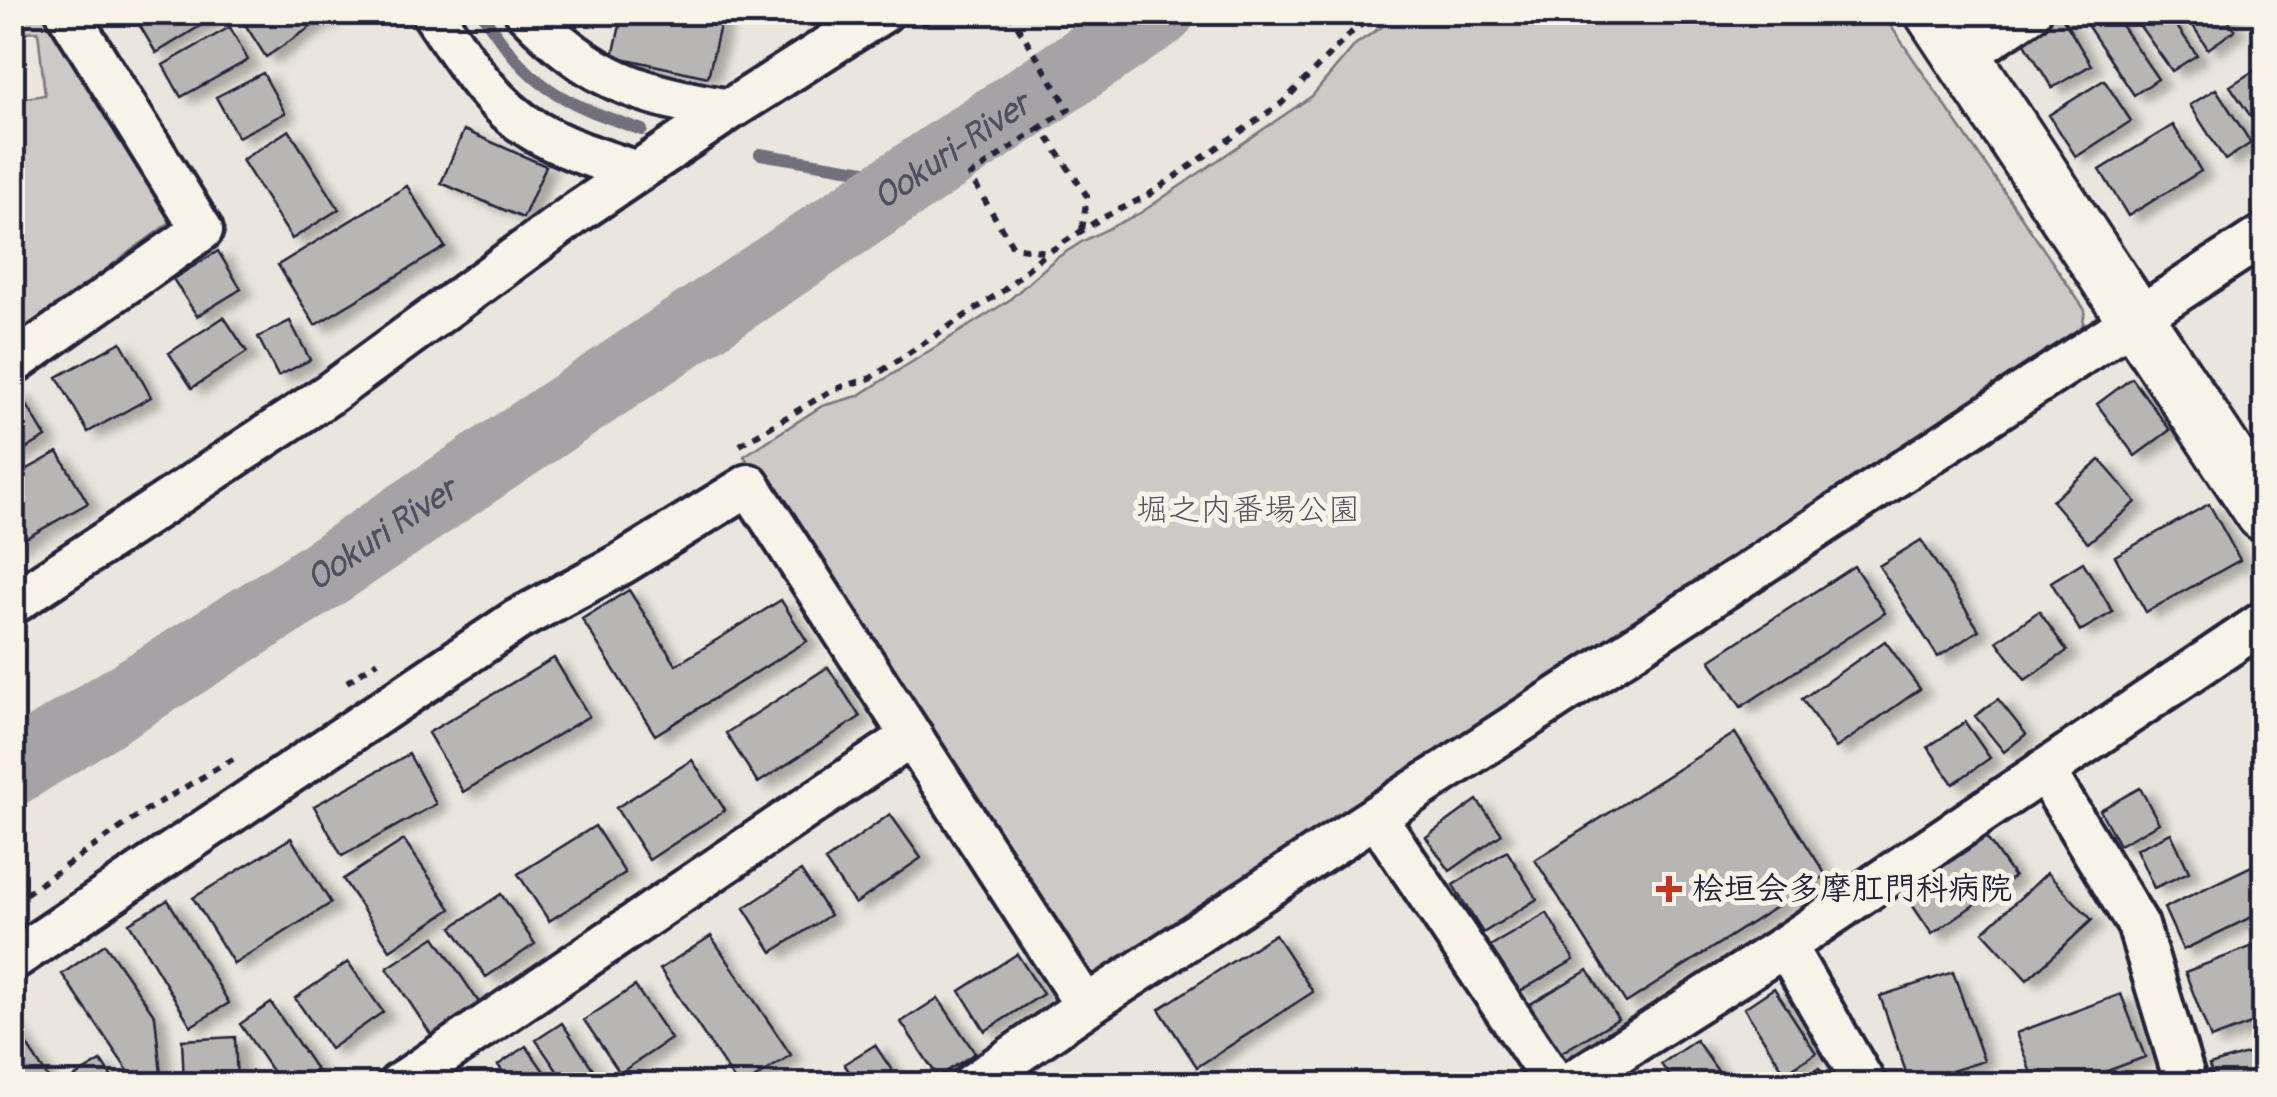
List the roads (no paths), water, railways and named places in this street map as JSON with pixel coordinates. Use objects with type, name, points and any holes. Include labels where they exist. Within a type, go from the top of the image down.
[{"type":"street","points":[[12,364],[202,230],[68,12]]},
{"type":"street","points":[[432,12],[474,74],[531,130],[572,150],[637,172]]},
{"type":"street","points":[[526,12],[560,47],[623,84],[662,98],[728,110]]},
{"type":"street","points":[[12,604],[329,394],[576,213],[883,12]]},
{"type":"street","points":[[2030,12],[1948,34],[2264,513]]},
{"type":"street","points":[[973,1084],[1086,1006],[2264,235]]},
{"type":"street","points":[[12,960],[516,620],[622,564],[749,485],[1086,1006]]},
{"type":"street","points":[[1569,1084],[1785,946],[2264,622]]},
{"type":"street","points":[[399,1084],[912,736]]},
{"type":"street","points":[[2044,770],[2138,925],[2186,1084]]},
{"type":"street","points":[[1377,818],[1555,1084]]},
{"type":"street","points":[[1785,946],[1865,1084]]},
{"type":"waterway","points":[[481,12],[516,59],[549,89],[588,110],[642,130]]},
{"type":"waterway","name":"Ookuri River","points":[[12,770],[298,591],[1159,12]]},
{"type":"waterway","name":"Ookuri-River","points":[[760,154],[908,178]]},
{"type":"place","name":"桧垣会多摩肛門科病院","points":[[1669,889]]},
{"type":"park label","name":"堀之内番場公園","points":[[1248,510]]}]
